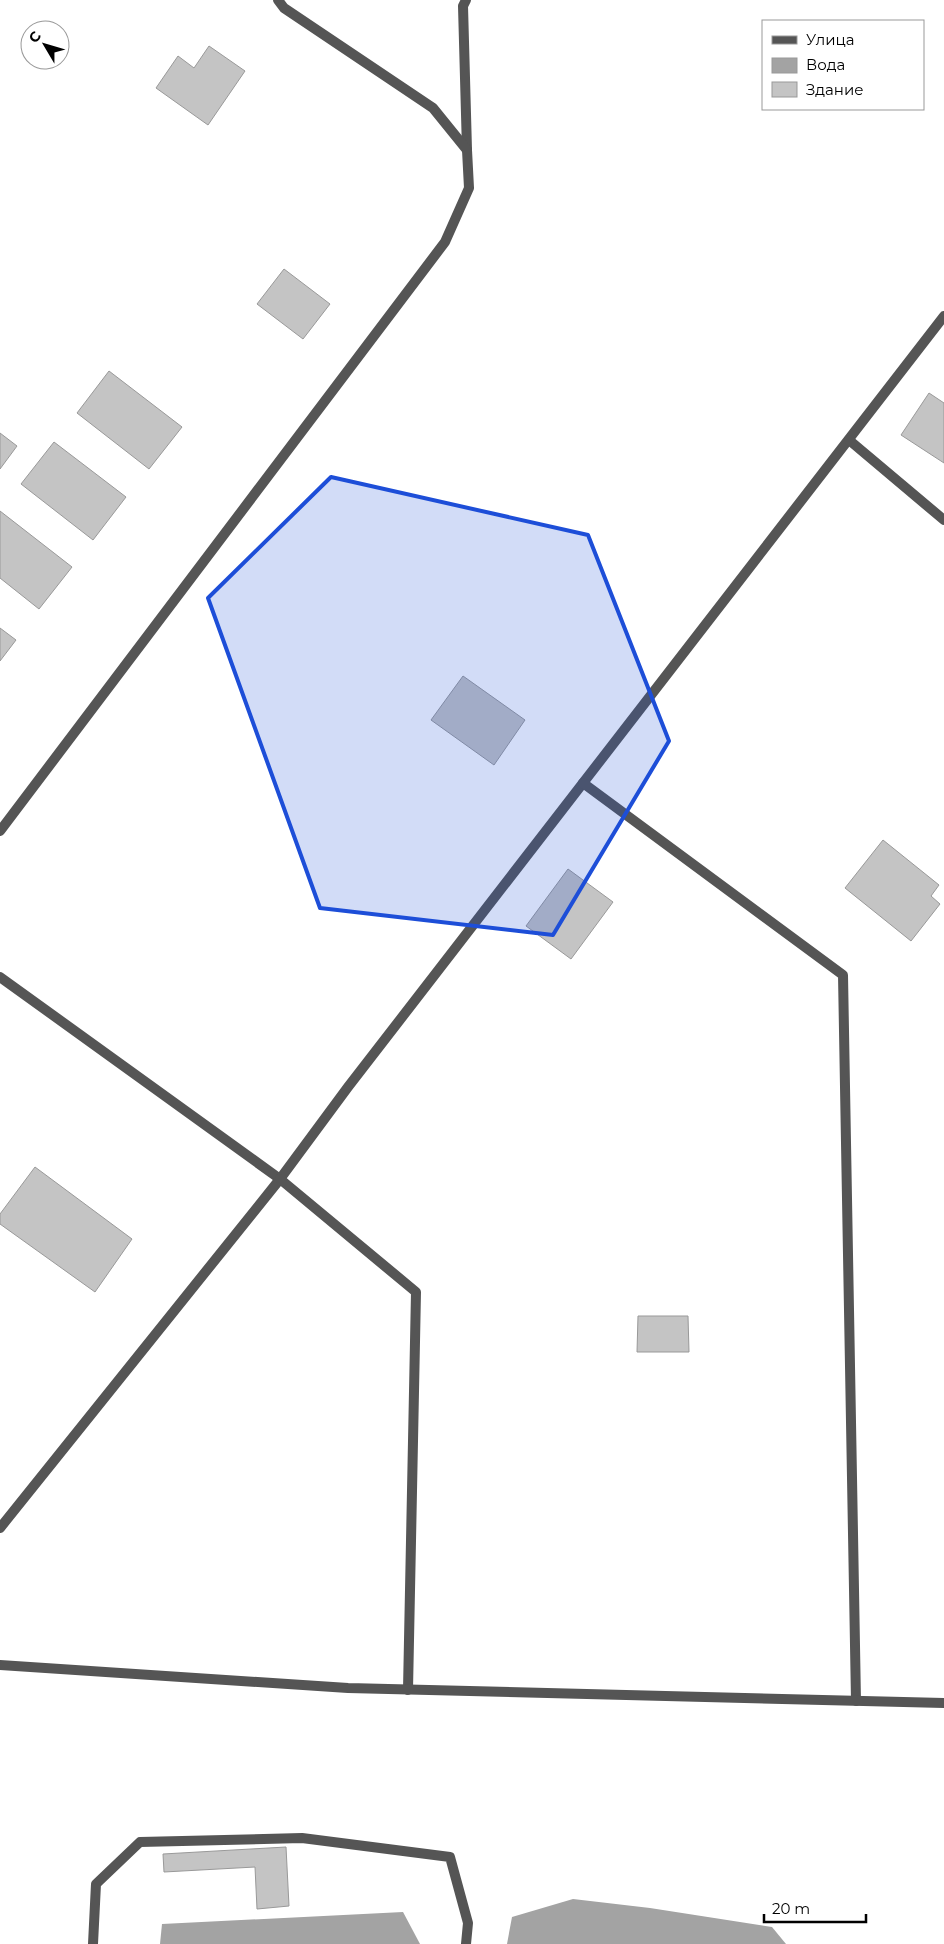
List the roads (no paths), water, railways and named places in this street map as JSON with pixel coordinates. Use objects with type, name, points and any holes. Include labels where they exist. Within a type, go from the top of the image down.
[{"type":"street","points":[[278,0],[284,8],[433,108],[466,150]]},
{"type":"street","points":[[0,831],[445,242],[469,188],[466,150],[463,6],[466,0]]},
{"type":"street","points":[[0,1528],[280,1180],[348,1087],[944,316]]},
{"type":"street","points":[[849,440],[944,520]]},
{"type":"street","points":[[583,783],[843,975],[856,1701]]},
{"type":"street","points":[[0,977],[280,1180],[416,1292],[408,1690]]},
{"type":"street","points":[[0,1665],[348,1688],[944,1703]]},
{"type":"street","points":[[93,1944],[96,1884],[140,1842],[302,1838],[450,1857],[468,1923],[466,1944]]},
{"type":"water","points":[[573,1899],[650,1908],[772,1927],[786,1944],[507,1944],[512,1917]]},
{"type":"water","points":[[403,1912],[420,1944],[160,1944],[162,1924]]}]
